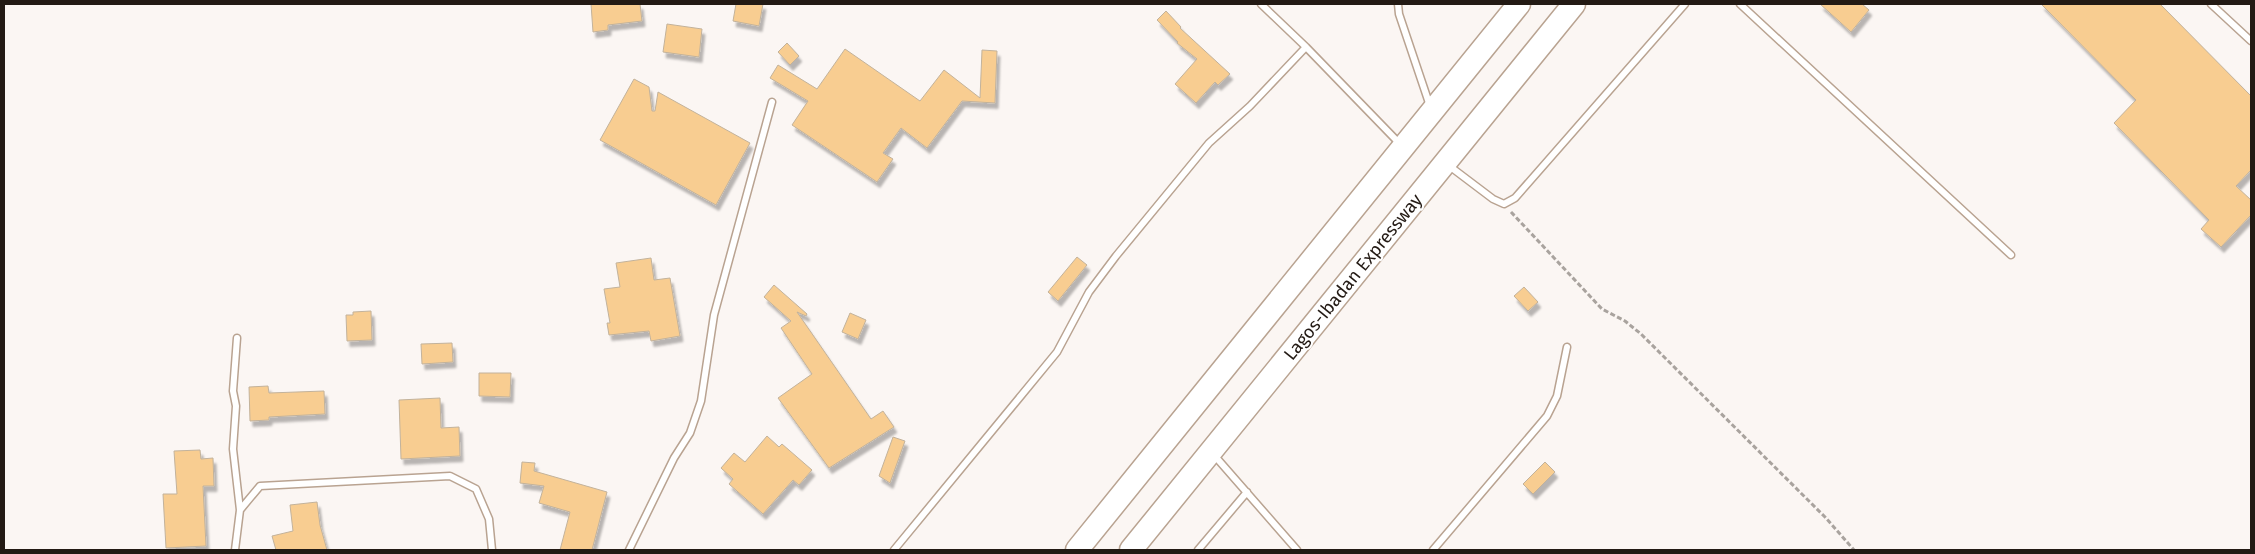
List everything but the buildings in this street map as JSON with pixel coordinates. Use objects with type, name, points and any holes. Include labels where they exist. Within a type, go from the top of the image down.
[{"type":"highway","points":[[1077,550],[1519,4]]},
{"type":"highway","name":"Lagos-Ibadan Expressway","points":[[1131,550],[1574,4]]},
{"type":"lane","points":[[1261,4],[1306,47],[1403,147]]},
{"type":"lane","points":[[1398,4],[1399,14],[1431,112]]},
{"type":"lane","points":[[1445,163],[1493,199],[1504,204],[1515,198],[1685,4]]},
{"type":"lane","points":[[1740,4],[2011,255]]},
{"type":"lane","points":[[2211,4],[2251,41]]},
{"type":"lane","points":[[894,550],[1057,352],[1089,292],[1116,256],[1209,143],[1250,106],[1306,47]]},
{"type":"lane","points":[[629,550],[674,458],[690,432],[701,401],[714,315],[772,102]]},
{"type":"lane","points":[[235,550],[240,510],[233,449],[236,406],[233,391],[237,338]]},
{"type":"lane","points":[[1433,550],[1547,416],[1557,396],[1567,347]]},
{"type":"lane","points":[[1211,452],[1297,550]]},
{"type":"lane","points":[[240,510],[260,486],[450,476],[476,489],[489,518],[492,550]]},
{"type":"lane","points":[[1198,550],[1247,492]]},
{"type":"path","points":[[1504,204],[1602,309],[1625,321],[1641,334],[1825,517],[1854,550]]}]
